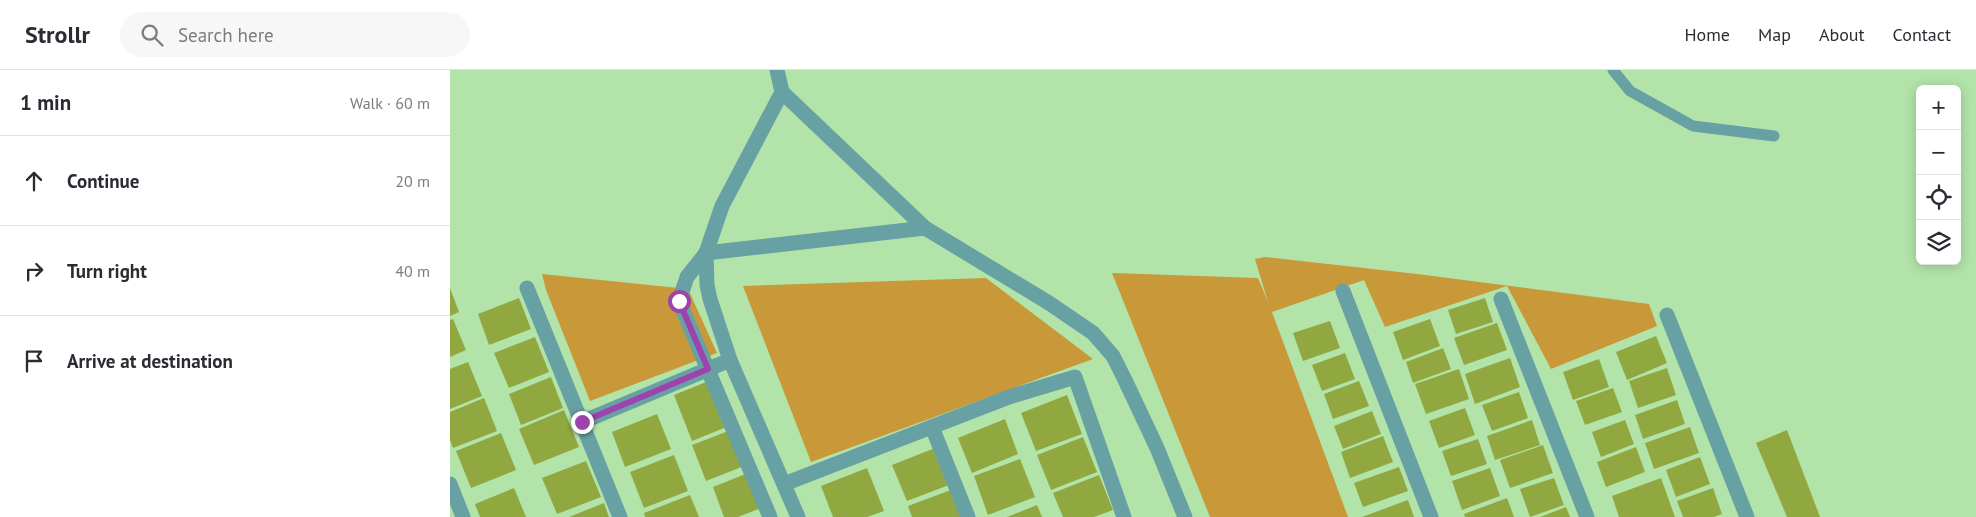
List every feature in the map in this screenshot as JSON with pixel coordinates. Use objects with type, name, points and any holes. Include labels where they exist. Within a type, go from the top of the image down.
[{"type":"street","points":[[778,70],[782,92],[925,228],[1049,303],[1093,333],[1113,356],[1157,448],[1185,517]]},
{"type":"street","points":[[770,517],[679,301],[687,277],[706,252],[722,206],[782,92]]},
{"type":"street","points":[[706,252],[925,228]]},
{"type":"street","points":[[706,252],[707,285],[710,299],[730,360],[798,517]]},
{"type":"street","points":[[527,288],[620,517]]},
{"type":"street","points":[[1343,291],[1431,517]]},
{"type":"street","points":[[1501,299],[1587,517]]},
{"type":"street","points":[[1667,315],[1747,517]]},
{"type":"street","points":[[582,422],[730,360]]},
{"type":"street","points":[[784,484],[1009,397],[1075,377],[1124,517]]},
{"type":"street","points":[[932,427],[968,517]]},
{"type":"street","points":[[450,484],[463,517]]},
{"type":"lane","points":[[1613,70],[1630,91],[1693,126],[1774,136]]},
{"type":"shaded area","points":[[1265,257],[1417,274],[1649,304],[1657,326],[1551,369],[1507,286],[1385,327],[1364,280],[1272,312],[1348,517],[1210,517],[1112,273],[1258,278],[1268,302],[1255,259]]},
{"type":"shaded area","points":[[542,274],[688,289],[717,353],[590,401],[546,290]]},
{"type":"shaded area","points":[[986,278],[1093,359],[811,462],[743,286]]},
{"type":"building","points":[[450,288],[459,312],[450,316]]},
{"type":"building","points":[[519,298],[531,329],[489,345],[478,314]]},
{"type":"building","points":[[1485,298],[1493,322],[1456,334],[1448,310]]},
{"type":"building","points":[[453,319],[466,350],[450,357],[450,320]]},
{"type":"building","points":[[1430,319],[1440,346],[1403,360],[1393,332]]},
{"type":"building","points":[[1330,321],[1340,348],[1303,361],[1293,333]]},
{"type":"building","points":[[1497,323],[1507,350],[1464,365],[1454,338]]},
{"type":"building","points":[[1656,336],[1667,363],[1627,380],[1616,352]]},
{"type":"building","points":[[535,337],[549,372],[509,388],[494,353]]},
{"type":"building","points":[[1443,348],[1451,369],[1413,383],[1406,362]]},
{"type":"building","points":[[1345,353],[1355,379],[1322,391],[1312,365]]},
{"type":"building","points":[[1510,358],[1520,387],[1475,404],[1465,374]]},
{"type":"building","points":[[1599,359],[1609,387],[1573,400],[1563,372]]},
{"type":"building","points":[[468,362],[482,396],[450,409],[450,369]]},
{"type":"building","points":[[1667,368],[1676,395],[1638,408],[1629,381]]},
{"type":"building","points":[[1459,369],[1469,399],[1426,414],[1415,384]]},
{"type":"building","points":[[551,377],[563,408],[521,425],[509,394]]},
{"type":"building","points":[[711,380],[729,426],[692,441],[674,395]]},
{"type":"building","points":[[1359,381],[1369,406],[1333,419],[1324,394]]},
{"type":"building","points":[[1613,388],[1622,412],[1585,425],[1576,401]]},
{"type":"building","points":[[1519,392],[1528,418],[1492,431],[1482,405]]},
{"type":"building","points":[[1067,395],[1082,434],[1036,451],[1021,413]]},
{"type":"building","points":[[484,398],[497,431],[453,448],[450,440],[450,412]]},
{"type":"building","points":[[1677,400],[1685,424],[1643,439],[1635,415]]},
{"type":"building","points":[[1465,408],[1475,435],[1439,448],[1429,421]]},
{"type":"building","points":[[564,410],[579,447],[534,465],[519,429]]},
{"type":"building","points":[[1372,411],[1381,434],[1343,449],[1334,426]]},
{"type":"building","points":[[657,414],[671,449],[625,467],[612,432]]},
{"type":"building","points":[[1005,419],[1018,454],[972,473],[958,438]]},
{"type":"building","points":[[1532,420],[1540,445],[1495,460],[1487,436]]},
{"type":"building","points":[[1625,420],[1634,444],[1601,457],[1592,432]]},
{"type":"building","points":[[1690,427],[1699,453],[1654,469],[1645,443]]},
{"type":"building","points":[[731,430],[744,466],[706,481],[692,445]]},
{"type":"building","points":[[1787,430],[1820,517],[1787,517],[1756,443]]},
{"type":"building","points":[[501,433],[516,470],[471,488],[456,451]]},
{"type":"building","points":[[1383,436],[1393,462],[1350,478],[1341,452]]},
{"type":"building","points":[[1083,437],[1097,472],[1051,490],[1037,455]]},
{"type":"building","points":[[1478,439],[1487,464],[1451,476],[1442,451]]},
{"type":"building","points":[[1543,445],[1553,473],[1510,488],[1500,460]]},
{"type":"building","points":[[1636,447],[1645,472],[1606,487],[1597,462]]},
{"type":"building","points":[[935,448],[949,485],[907,501],[892,465]]},
{"type":"building","points":[[674,455],[688,491],[644,508],[630,472]]},
{"type":"building","points":[[1700,457],[1710,484],[1676,497],[1666,470]]},
{"type":"building","points":[[1020,459],[1035,497],[988,515],[974,476]]},
{"type":"building","points":[[586,461],[601,497],[557,514],[542,478]]},
{"type":"building","points":[[1399,467],[1408,491],[1363,507],[1354,483]]},
{"type":"building","points":[[867,468],[884,511],[867,517],[833,517],[821,486]]},
{"type":"building","points":[[1490,468],[1500,496],[1462,510],[1452,481]]},
{"type":"building","points":[[748,473],[761,508],[738,517],[724,517],[713,487]]},
{"type":"building","points":[[1099,475],[1113,510],[1094,517],[1063,517],[1053,493]]},
{"type":"building","points":[[1554,478],[1564,505],[1530,517],[1520,489]]},
{"type":"building","points":[[1661,478],[1675,517],[1619,517],[1612,496]]},
{"type":"building","points":[[514,488],[526,517],[480,517],[475,504]]},
{"type":"building","points":[[1713,488],[1722,514],[1714,517],[1683,517],[1677,501]]},
{"type":"building","points":[[951,490],[961,517],[912,517],[908,506]]},
{"type":"building","points":[[690,495],[699,517],[645,517],[644,513]]},
{"type":"building","points":[[1507,498],[1514,517],[1465,517],[1464,514]]},
{"type":"building","points":[[1408,500],[1414,517],[1362,517]]},
{"type":"building","points":[[604,503],[609,517],[569,517]]},
{"type":"building","points":[[1037,505],[1042,517],[1007,517]]},
{"type":"building","points":[[1566,507],[1570,517],[1540,517]]},
{"type":"route","points":[[582,422],[708,369],[679,301]]}]
